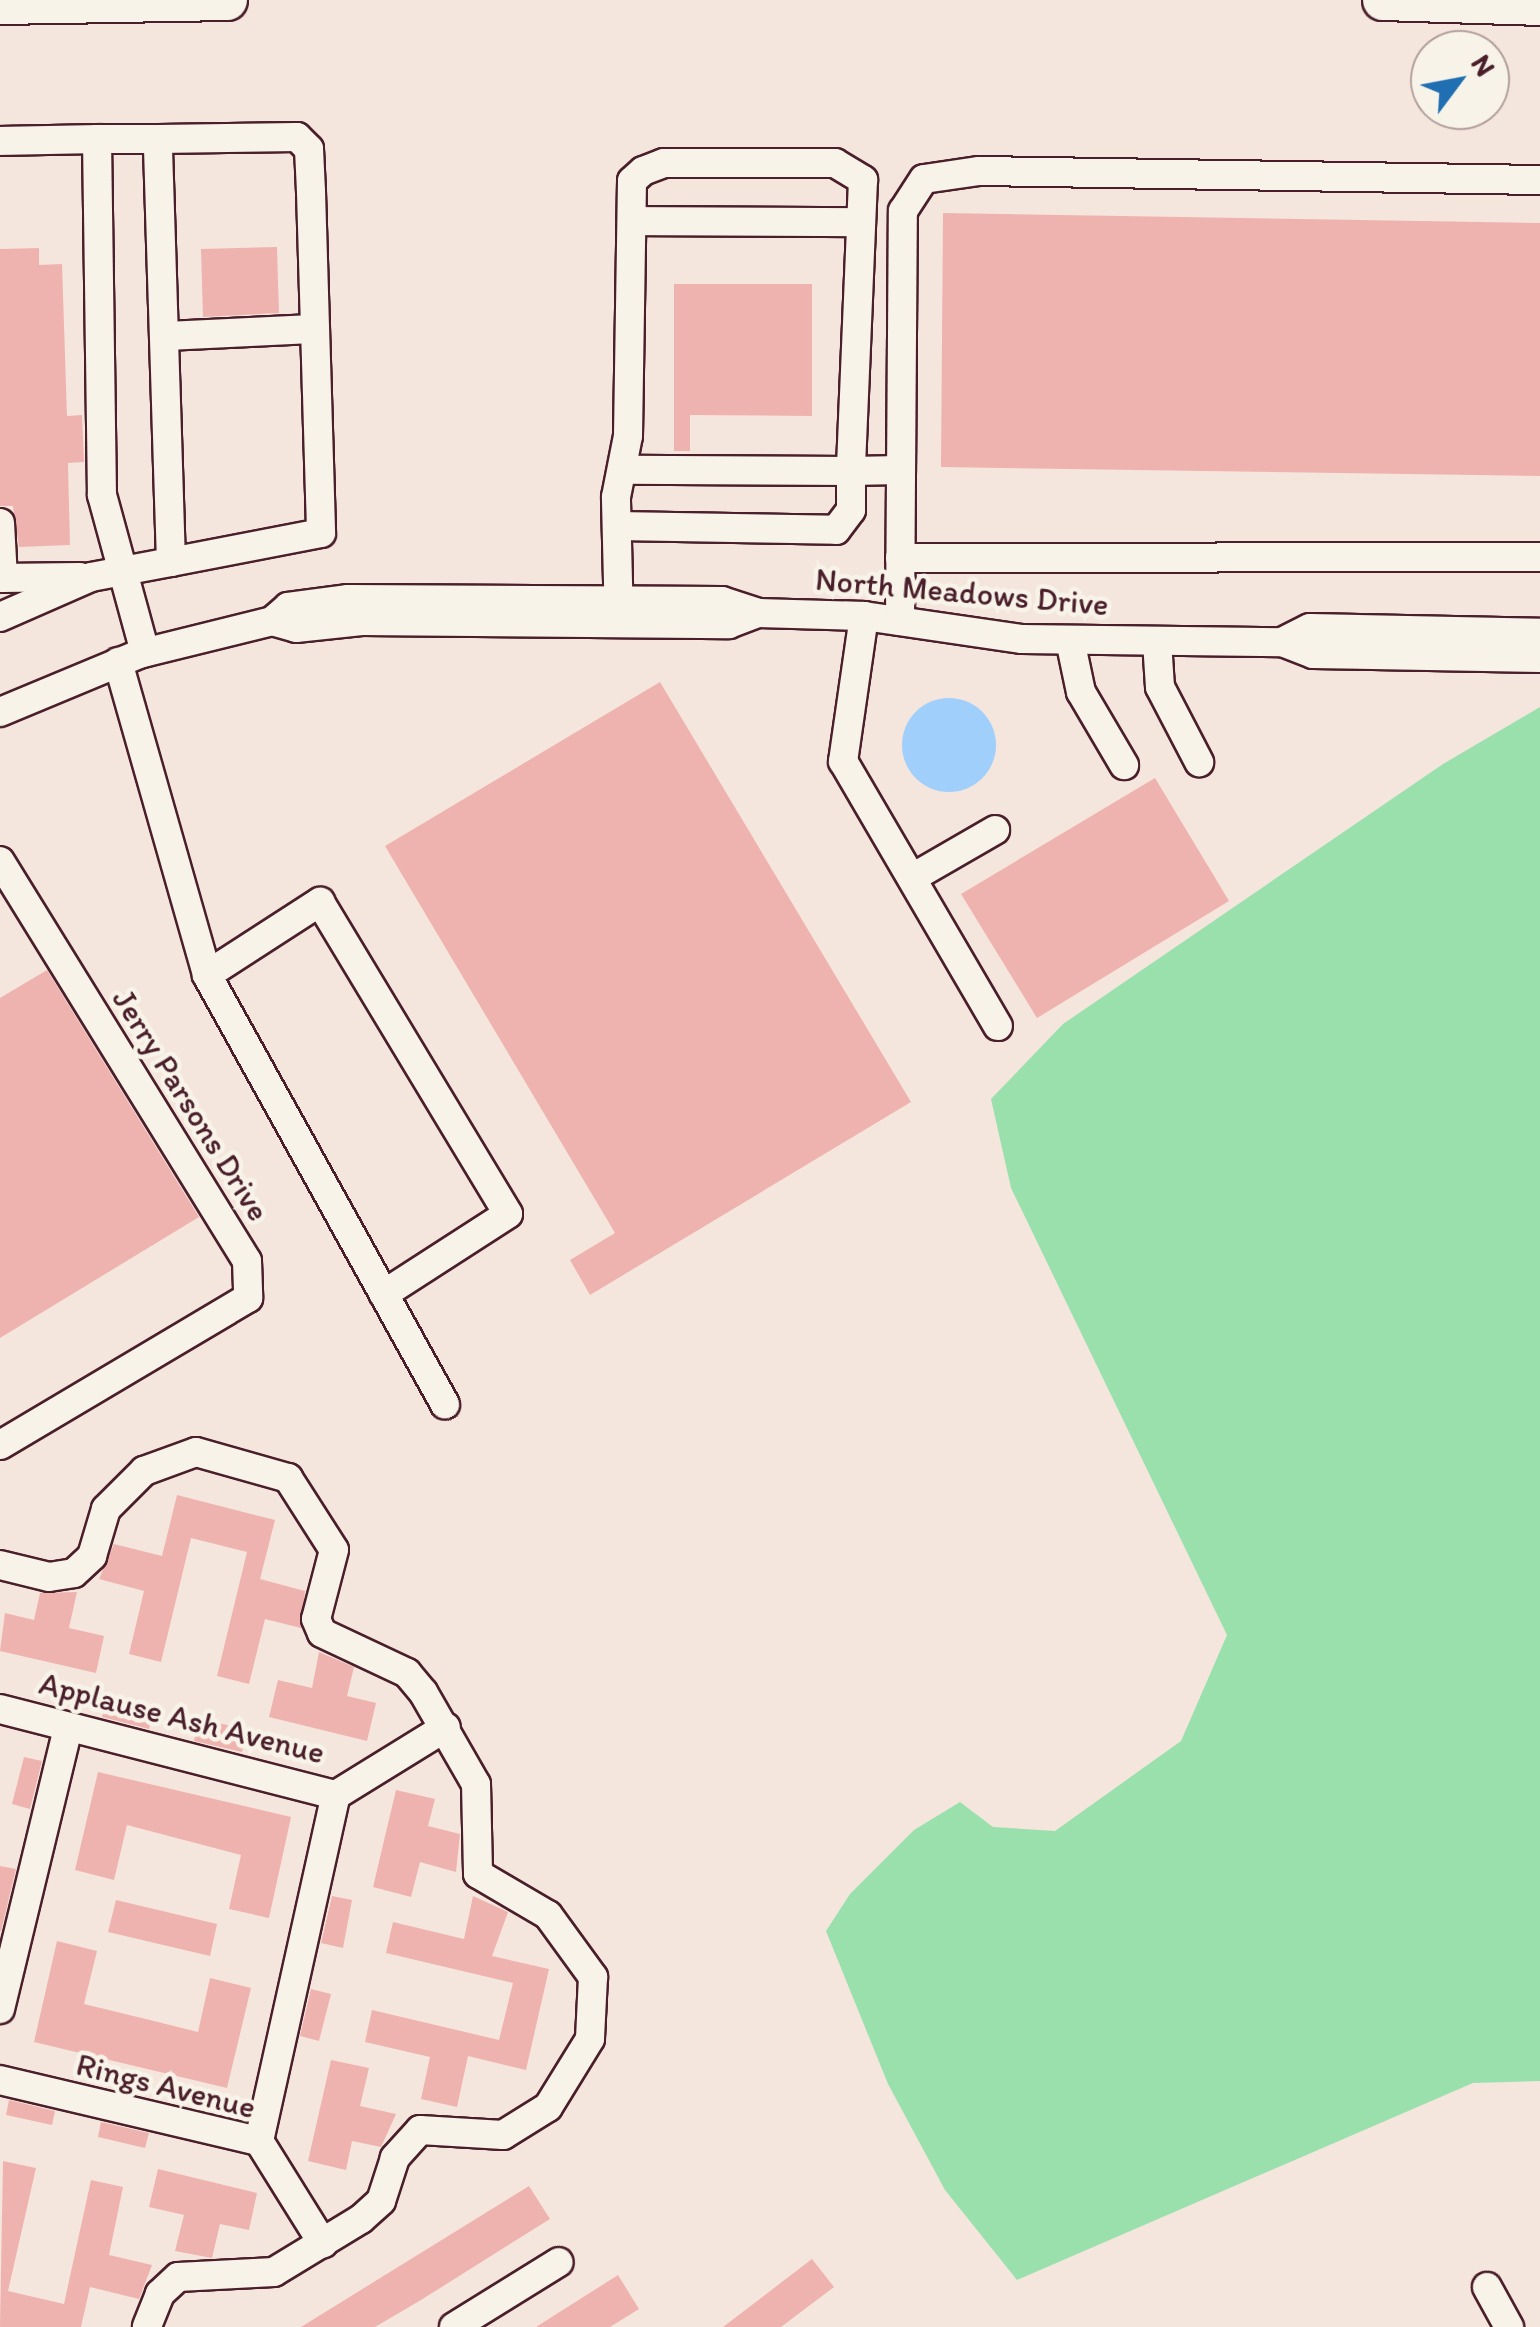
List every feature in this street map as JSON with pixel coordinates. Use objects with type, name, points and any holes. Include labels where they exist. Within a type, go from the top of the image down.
[{"type":"highway","points":[[0,4],[227,0]]},
{"type":"highway","points":[[1382,0],[1540,5]]},
{"type":"street","points":[[0,142],[297,137],[309,149],[321,533],[91,578],[1,578],[0,523]]},
{"type":"street","points":[[97,139],[102,495],[146,652]]},
{"type":"street","points":[[158,139],[171,562]]},
{"type":"street","points":[[616,526],[836,530],[851,510],[863,180],[836,162],[664,162],[632,182],[624,470],[616,526],[619,611]]},
{"type":"street","points":[[900,620],[902,212],[924,180],[940,172],[1540,180]]},
{"type":"street","points":[[632,221],[859,222]]},
{"type":"street","points":[[165,336],[314,330]]},
{"type":"street","points":[[624,470],[900,470]]},
{"type":"street","points":[[900,558],[1540,557]]},
{"type":"street","points":[[0,617],[91,578]]},
{"type":"street","name":"North Meadows Drive","points":[[0,712],[146,652],[272,621],[296,628],[362,620],[619,611],[722,600],[758,613],[864,616],[1070,640],[1282,642],[1313,654],[1540,658]]},
{"type":"street","points":[[864,616],[842,760],[998,1026]]},
{"type":"street","name":"North Meadows Drive","points":[[1282,642],[1310,628],[1540,633]]},
{"type":"street","points":[[1070,640],[1081,692],[1124,765]]},
{"type":"street","points":[[1157,640],[1160,687],[1199,762]]},
{"type":"street","points":[[118,662],[207,974],[445,1405]]},
{"type":"street","points":[[912,878],[995,830]]},
{"type":"street","name":"Jerry Parsons Drive","points":[[0,861],[247,1261],[248,1298],[0,1445]]},
{"type":"street","points":[[207,974],[320,902],[508,1214],[384,1294]]},
{"type":"street","points":[[0,1565],[49,1577],[74,1573],[92,1556],[106,1509],[144,1471],[196,1452],[239,1460],[288,1478],[329,1536],[333,1563],[316,1619],[322,1634],[406,1673],[446,1727],[476,1784],[478,1874],[548,1915],[592,1976],[590,2039],[556,2100],[503,2135],[420,2130],[395,2158],[381,2201],[323,2244],[274,2272],[178,2277],[146,2327]]},
{"type":"street","name":"Applause Ash Avenue","points":[[0,1710],[336,1795],[446,1727]]},
{"type":"street","points":[[0,2009],[68,1726]]},
{"type":"street","points":[[258,2141],[336,1795]]},
{"type":"street","name":"Rings Avenue","points":[[0,2080],[258,2141],[323,2244]]},
{"type":"street","points":[[454,2327],[560,2262]]},
{"type":"street","points":[[1486,2286],[1510,2327]]},
{"type":"green space","points":[[1540,707],[1540,2081],[1473,2083],[1017,2280],[945,2190],[888,2084],[826,1931],[850,1894],[914,1830],[960,1802],[993,1827],[1055,1831],[1181,1741],[1227,1635],[1011,1188],[991,1099],[1063,1024],[1443,764]]},
{"type":"water","points":[[949,698],[967,702],[982,712],[992,727],[996,745],[992,763],[982,778],[967,788],[949,792],[931,788],[916,778],[906,763],[902,745],[906,727],[916,712],[931,702]]},
{"type":"building","points":[[943,213],[1540,223],[1540,476],[941,467]]},
{"type":"building","points":[[277,247],[279,313],[203,317],[201,249]]},
{"type":"building","points":[[39,248],[39,265],[62,264],[67,416],[82,415],[84,462],[68,463],[70,545],[19,547],[13,506],[0,506],[0,249]]},
{"type":"building","points":[[674,284],[812,284],[812,416],[690,415],[690,451],[674,451]]},
{"type":"building","points":[[660,682],[911,1102],[590,1295],[570,1260],[615,1233],[385,846]]},
{"type":"building","points":[[1155,778],[1229,901],[1037,1018],[961,894]]},
{"type":"building","points":[[47,970],[199,1217],[0,1338],[0,998]]},
{"type":"building","points":[[177,1495],[275,1520],[260,1579],[305,1591],[301,1628],[265,1619],[249,1684],[217,1676],[247,1552],[191,1538],[161,1662],[129,1654],[144,1591],[99,1579],[114,1544],[162,1556]]},
{"type":"building","points":[[77,1592],[69,1628],[104,1636],[96,1673],[0,1651],[5,1613],[34,1620],[40,1593]]},
{"type":"building","points":[[319,1652],[354,1667],[347,1696],[376,1703],[367,1741],[269,1717],[278,1680],[312,1688]]},
{"type":"building","points":[[107,1695],[155,1707],[149,1729],[102,1717]]},
{"type":"building","points":[[198,1719],[247,1729],[242,1752],[194,1741]]},
{"type":"building","points":[[24,1757],[42,1761],[30,1809],[12,1804]]},
{"type":"building","points":[[98,1772],[291,1817],[269,1918],[229,1909],[241,1855],[127,1825],[114,1880],[75,1870]]},
{"type":"building","points":[[396,1790],[435,1799],[428,1826],[460,1834],[456,1872],[420,1862],[411,1897],[373,1887]]},
{"type":"building","points":[[0,1866],[16,1869],[1,1931],[0,1931]]},
{"type":"building","points":[[332,1896],[352,1900],[343,1948],[321,1943]]},
{"type":"building","points":[[473,1896],[508,1912],[492,1956],[549,1969],[526,2070],[468,2056],[457,2107],[421,2099],[430,2057],[365,2042],[372,2010],[499,2040],[513,1983],[386,1953],[393,1922],[464,1939]]},
{"type":"building","points":[[116,1900],[217,1924],[210,1956],[108,1932]]},
{"type":"building","points":[[57,1941],[97,1951],[84,2004],[198,2032],[210,1978],[251,1988],[227,2088],[34,2042]]},
{"type":"building","points":[[311,1989],[331,1994],[319,2041],[300,2036]]},
{"type":"building","points":[[331,2060],[369,2068],[360,2106],[396,2114],[381,2147],[352,2141],[346,2170],[308,2161]]},
{"type":"building","points":[[9,2100],[55,2111],[52,2125],[6,2115]]},
{"type":"building","points":[[101,2122],[149,2133],[145,2148],[98,2137]]},
{"type":"building","points":[[3,2161],[36,2168],[8,2291],[64,2304],[91,2180],[123,2187],[109,2255],[152,2265],[139,2299],[90,2287],[81,2327],[0,2327]]},
{"type":"building","points":[[158,2169],[257,2193],[249,2230],[220,2224],[212,2258],[175,2251],[184,2215],[149,2207]]},
{"type":"building","points":[[529,2186],[550,2219],[421,2300],[375,2327],[301,2327]]},
{"type":"building","points":[[812,2259],[834,2287],[781,2327],[723,2327]]},
{"type":"building","points":[[618,2275],[639,2309],[610,2327],[536,2327]]}]
